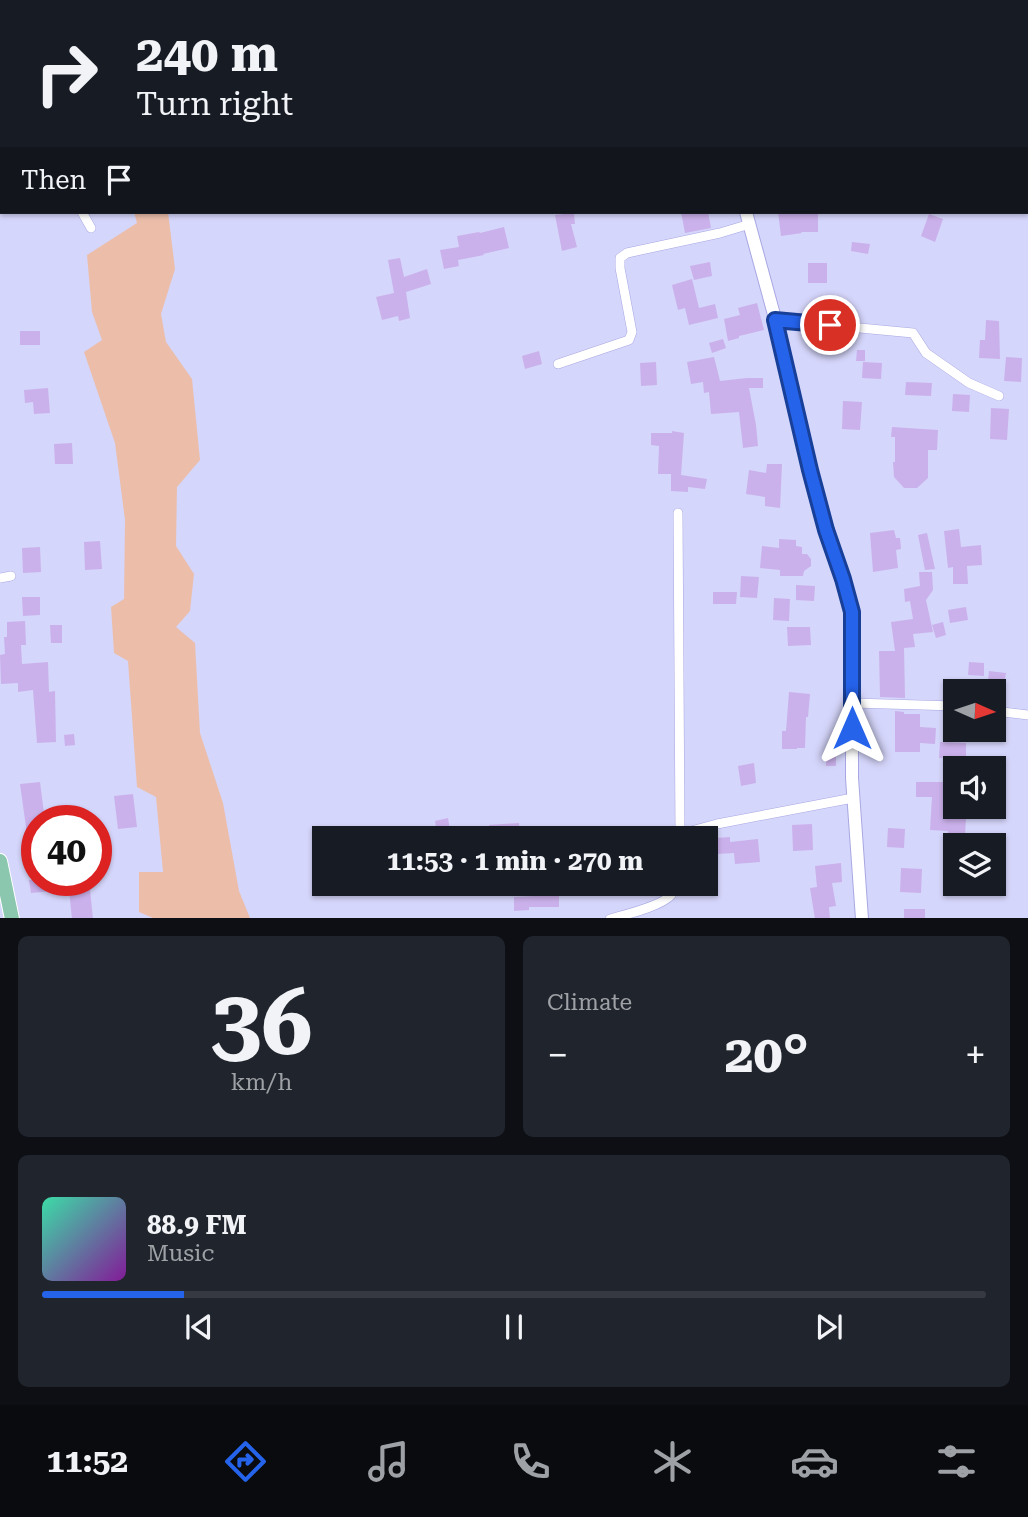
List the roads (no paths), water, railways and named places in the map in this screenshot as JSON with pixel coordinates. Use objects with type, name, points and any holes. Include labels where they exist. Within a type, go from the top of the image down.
[{"type":"main road","points":[[0,861],[12,918]]},
{"type":"street","points":[[83,214],[91,228]]},
{"type":"street","points":[[558,364],[629,340],[632,332],[620,258],[627,253],[720,233],[748,218],[810,470],[852,612],[853,798],[862,918]]},
{"type":"street","points":[[775,320],[913,333],[926,353],[970,383],[999,396]]},
{"type":"street","points":[[678,513],[680,826]]},
{"type":"street","points":[[0,578],[11,576]]},
{"type":"street","points":[[852,703],[943,706]]},
{"type":"street","points":[[1006,712],[1028,715]]},
{"type":"street","points":[[711,826],[853,798]]},
{"type":"street","points":[[625,917],[670,896]]}]
